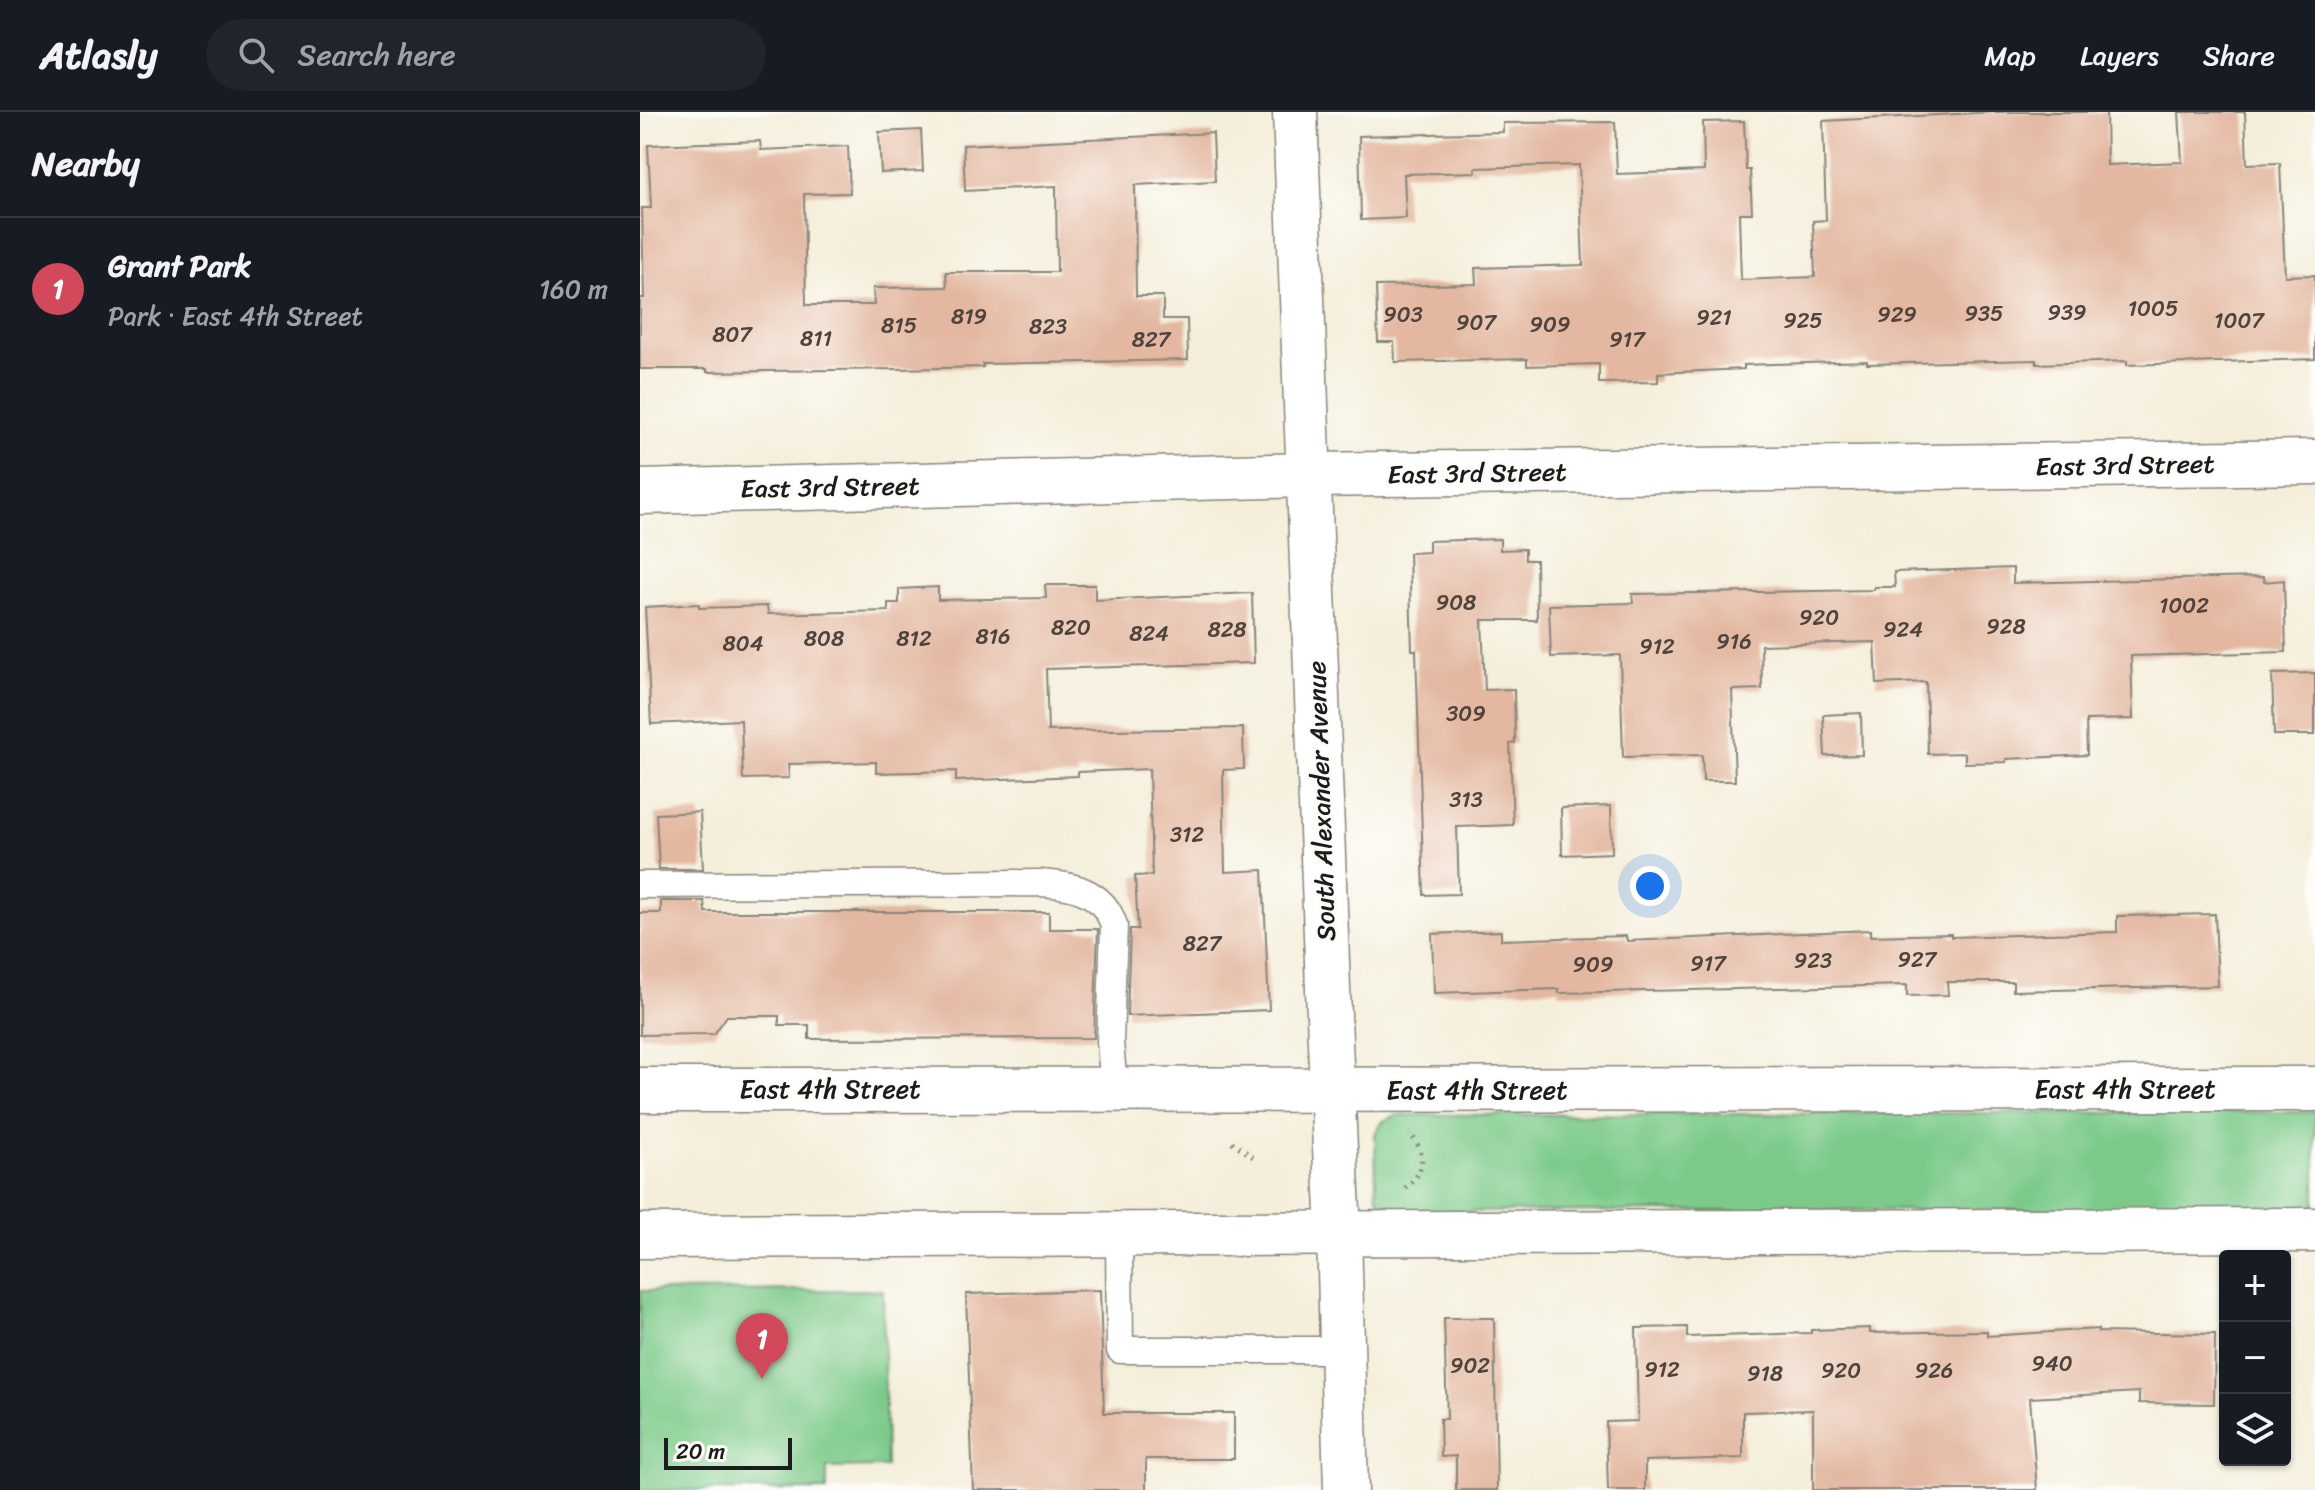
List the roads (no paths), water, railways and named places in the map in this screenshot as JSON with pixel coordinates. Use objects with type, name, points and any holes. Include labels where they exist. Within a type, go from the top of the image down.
[{"type":"street","name":"South Alexander Avenue","points":[[1295,112],[1339,1233],[1346,1490]]},
{"type":"street","name":"East 3rd Street","points":[[640,492],[1309,475],[2315,462]]},
{"type":"street","name":"East 4th Street","points":[[640,1090],[2315,1089]]},
{"type":"street","points":[[640,1236],[2315,1230]]},
{"type":"lane","points":[[640,885],[1036,883],[1075,886],[1101,902],[1114,925],[1110,1042],[1114,1088]]},
{"type":"lane","points":[[1119,1235],[1120,1350],[1341,1350]]},
{"type":"place","name":"Grant Park","points":[[762,1379]]}]
